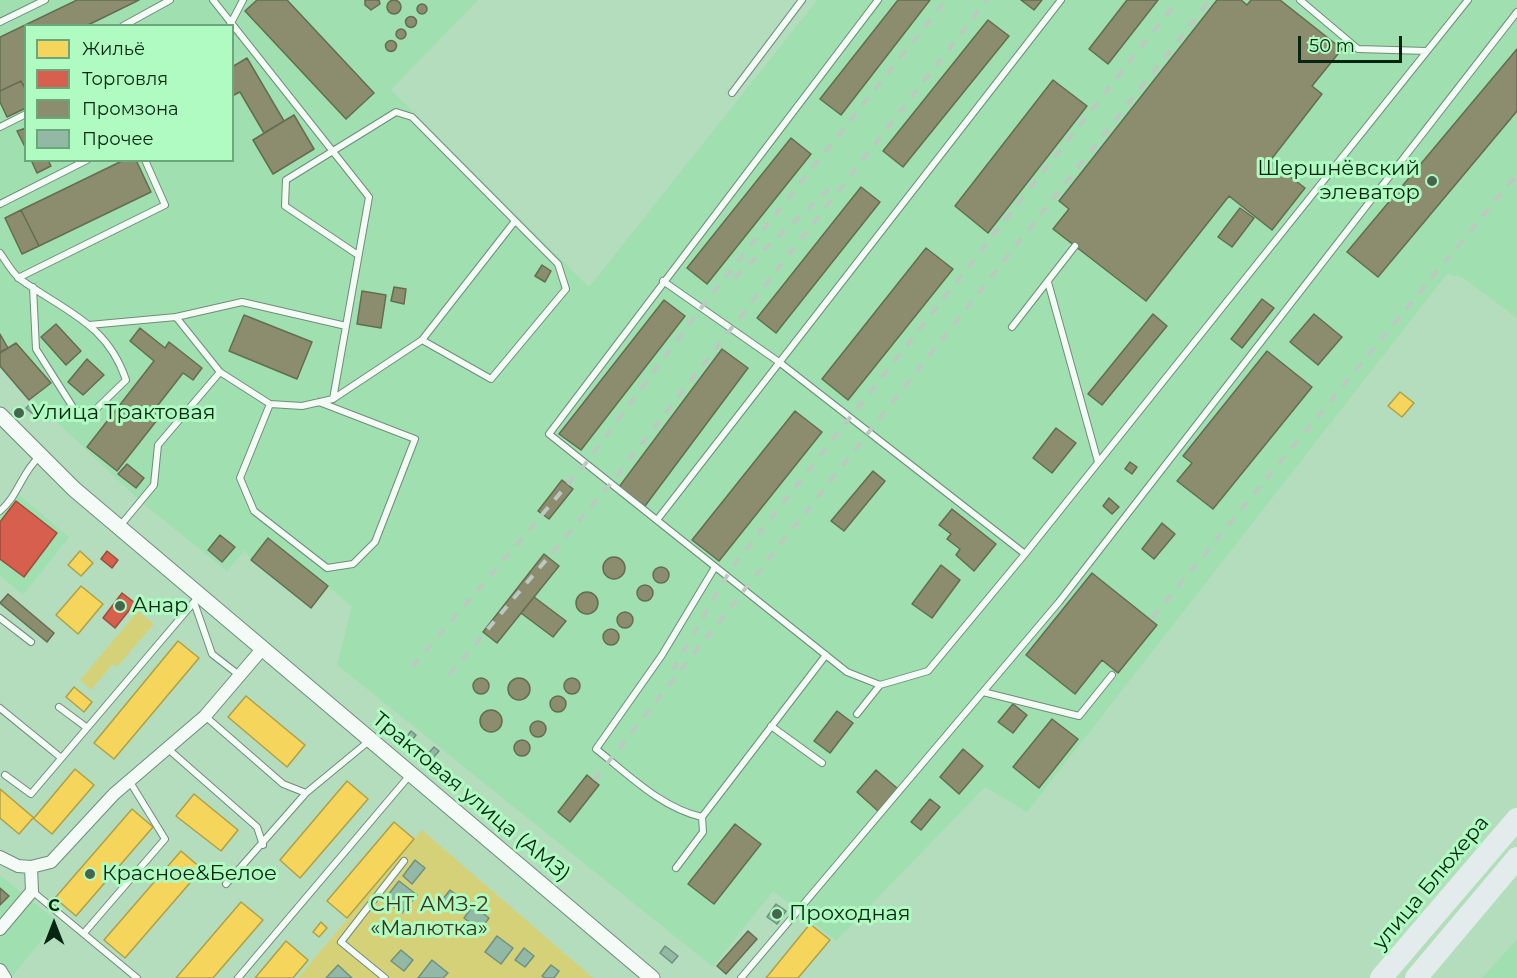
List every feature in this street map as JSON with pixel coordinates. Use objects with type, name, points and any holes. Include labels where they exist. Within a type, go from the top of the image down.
[{"type":"main road","name":"улица Блюхера","points":[[1381,978],[1517,819]]},
{"type":"main road","points":[[1416,978],[1517,858]]},
{"type":"street","name":"Трактовая улица (АМЗ)","points":[[0,415],[40,456],[197,598],[262,648],[652,978]]},
{"type":"street","points":[[0,857],[18,866],[31,867],[51,862],[114,794],[205,716],[262,648]]},
{"type":"street","points":[[0,929],[32,891],[31,867]]},
{"type":"street","points":[[0,970],[5,978]]},
{"type":"lane","points":[[0,22],[45,0]]},
{"type":"lane","points":[[127,24],[170,0]]},
{"type":"lane","points":[[213,0],[231,24],[243,0]]},
{"type":"lane","points":[[732,93],[802,0]]},
{"type":"lane","points":[[878,0],[549,434],[826,656],[848,672],[880,685]]},
{"type":"lane","points":[[657,520],[1061,0]]},
{"type":"lane","points":[[1300,0],[1358,49],[1427,51]]},
{"type":"lane","points":[[857,714],[880,685],[928,671],[1025,554],[1468,0]]},
{"type":"lane","points":[[741,978],[1059,602],[1517,12]]},
{"type":"lane","points":[[234,28],[369,197],[333,399]]},
{"type":"lane","points":[[358,255],[285,206],[286,180],[396,112],[412,117],[558,264],[566,289],[491,379],[422,340]]},
{"type":"lane","points":[[0,127],[24,115]]},
{"type":"lane","points":[[0,204],[83,162]]},
{"type":"lane","points":[[18,278],[165,205],[147,162]]},
{"type":"lane","points":[[176,317],[220,372],[270,404],[302,406],[333,399],[422,340],[515,221]]},
{"type":"lane","points":[[1012,327],[1075,246]]},
{"type":"lane","points":[[0,253],[18,278],[33,287],[89,325],[118,357],[126,380],[89,416],[74,410],[36,349],[33,287]]},
{"type":"lane","points":[[663,281],[779,362],[1025,554]]},
{"type":"lane","points":[[1048,282],[1098,462]]},
{"type":"lane","points":[[89,325],[176,317],[242,302],[346,326]]},
{"type":"lane","points":[[120,527],[154,485],[158,445],[220,372]]},
{"type":"lane","points":[[270,404],[240,478],[254,511],[327,568],[353,564],[375,542],[415,439],[319,402]]},
{"type":"lane","points":[[0,511],[13,500],[30,465],[40,456]]},
{"type":"lane","points":[[702,817],[685,813],[655,795],[596,749],[662,655],[715,567]]},
{"type":"lane","points":[[197,598],[212,654],[239,675]]},
{"type":"lane","points":[[5,775],[31,794],[197,598]]},
{"type":"lane","points":[[0,618],[31,642]]},
{"type":"lane","points":[[676,868],[703,832],[702,817],[826,656]]},
{"type":"lane","points":[[983,692],[1079,716],[1112,675]]},
{"type":"lane","points":[[59,707],[86,728]]},
{"type":"lane","points":[[0,708],[60,757]]},
{"type":"lane","points":[[205,716],[282,784],[306,793]]},
{"type":"lane","points":[[771,726],[822,763]]},
{"type":"lane","points":[[226,884],[263,845],[306,793],[371,740]]},
{"type":"lane","points":[[167,748],[257,827],[263,845]]},
{"type":"lane","points":[[238,978],[411,774]]},
{"type":"lane","points":[[84,933],[165,839],[130,782]]},
{"type":"lane","points":[[385,978],[341,942],[404,861]]},
{"type":"lane","points":[[32,891],[137,978]]},
{"type":"shaded area","points":[[0,0],[478,0],[391,90],[589,287],[817,0],[1517,0],[1517,318],[1463,278],[1447,274],[1027,812],[985,787],[836,941],[773,891],[713,967],[337,665],[352,607],[328,586],[311,608],[251,560],[245,550],[227,571],[141,502],[0,368]]},
{"type":"shaded area","points":[[18,494],[69,537],[23,595],[0,576],[0,512]]},
{"type":"shaded area","points":[[0,875],[57,921],[11,978],[0,978]]},
{"type":"shaded area","points":[[1517,939],[1517,978],[1482,978]]},
{"type":"green space","points":[[138,611],[154,624],[117,667],[113,664],[91,690],[80,680]]},
{"type":"green space","name":"СНТ АМЗ-2 «Малютка»","points":[[422,830],[593,978],[298,978]]},
{"type":"building: Жильё","points":[[1400,392],[1414,403],[1402,417],[1388,406]]},
{"type":"building: Жильё","points":[[80,551],[93,563],[81,576],[68,565]]},
{"type":"building: Жильё","points":[[81,586],[103,604],[78,634],[56,615]]},
{"type":"building: Жильё","points":[[178,641],[199,658],[114,759],[94,743]]},
{"type":"building: Жильё","points":[[74,687],[92,702],[84,712],[66,697]]},
{"type":"building: Жильё","points":[[246,696],[305,745],[287,767],[228,717]]},
{"type":"building: Жильё","points":[[75,769],[94,785],[52,834],[33,818],[19,834],[0,818],[0,789],[34,818]]},
{"type":"building: Жильё","points":[[347,781],[368,799],[300,878],[280,860]]},
{"type":"building: Жильё","points":[[194,794],[238,830],[221,851],[176,816]]},
{"type":"building: Жильё","points":[[132,809],[153,827],[76,916],[55,898]]},
{"type":"building: Жильё","points":[[394,822],[414,839],[347,918],[327,901]]},
{"type":"building: Жильё","points":[[181,851],[202,869],[125,958],[104,940]]},
{"type":"building: Жильё","points":[[241,902],[263,920],[213,978],[176,978]]},
{"type":"building: Жильё","points":[[321,922],[327,928],[319,937],[313,932]]},
{"type":"building: Жильё","points":[[810,924],[830,940],[798,978],[766,978]]},
{"type":"building: Жильё","points":[[286,941],[308,960],[293,978],[255,978]]},
{"type":"building: Торговля","points":[[16,501],[57,533],[24,577],[0,559],[0,522]]},
{"type":"building: Торговля","points":[[107,551],[118,560],[112,568],[101,559]]},
{"type":"building: Торговля","points":[[122,593],[135,603],[115,628],[103,618]]},
{"type":"building: Промзона","points":[[77,0],[139,0],[90,24],[27,24]]},
{"type":"building: Промзона","points":[[257,0],[287,0],[374,93],[346,119],[245,11]]},
{"type":"building: Промзона","points":[[365,0],[379,0],[380,4],[371,10],[365,5]]},
{"type":"building: Промзона","points":[[391,0],[397,0],[401,7],[397,14],[391,14],[387,10],[387,4]]},
{"type":"building: Промзона","points":[[898,0],[930,0],[841,115],[820,99]]},
{"type":"building: Промзона","points":[[1021,0],[1042,0],[1034,10]]},
{"type":"building: Промзона","points":[[1127,0],[1158,0],[1108,64],[1089,49]]},
{"type":"building: Промзона","points":[[1217,0],[1241,0],[1247,5],[1251,0],[1280,0],[1342,49],[1312,86],[1322,94],[1270,161],[1305,188],[1272,230],[1229,196],[1146,301],[1053,229],[1069,209],[1059,201]]},
{"type":"building: Промзона","points":[[422,4],[426,5],[426,13],[422,14],[418,13],[417,9],[418,5]]},
{"type":"building: Промзона","points":[[411,17],[415,18],[415,26],[411,27],[407,26],[406,22],[407,18]]},
{"type":"building: Промзона","points":[[988,20],[1009,36],[903,167],[883,151]]},
{"type":"building: Промзона","points":[[24,25],[24,85],[21,81],[0,91],[0,37]]},
{"type":"building: Промзона","points":[[401,29],[405,30],[405,38],[401,39],[397,38],[396,34],[397,30]]},
{"type":"building: Промзона","points":[[391,41],[395,42],[395,50],[391,51],[387,50],[386,46],[387,42]]},
{"type":"building: Промзона","name":"Шершнёвский элеватор","points":[[1517,49],[1517,111],[1378,277],[1347,252]]},
{"type":"building: Промзона","points":[[247,58],[284,121],[264,133],[240,92],[234,95],[234,66]]},
{"type":"building: Промзона","points":[[1053,80],[1087,106],[988,233],[955,206]]},
{"type":"building: Промзона","points":[[21,81],[24,86],[24,109],[7,117],[0,102],[0,91]]},
{"type":"building: Промзона","points":[[294,115],[314,149],[273,174],[253,140]]},
{"type":"building: Промзона","points":[[24,129],[24,145],[17,131]]},
{"type":"building: Промзона","points":[[791,138],[811,154],[707,284],[687,268]]},
{"type":"building: Промзона","points":[[32,162],[49,162],[51,166],[37,173]]},
{"type":"building: Промзона","points":[[120,162],[137,162],[151,192],[39,246],[21,210]]},
{"type":"building: Промзона","points":[[861,187],[880,202],[776,333],[757,318]]},
{"type":"building: Промзона","points":[[1240,208],[1254,218],[1232,247],[1218,237]]},
{"type":"building: Промзона","points":[[21,210],[39,246],[22,254],[5,218]]},
{"type":"building: Промзона","points":[[926,248],[953,269],[848,400],[822,379]]},
{"type":"building: Промзона","points":[[542,265],[551,271],[545,282],[535,276]]},
{"type":"building: Промзона","points":[[394,287],[406,289],[404,304],[391,301]]},
{"type":"building: Промзона","points":[[362,291],[386,295],[381,328],[357,324]]},
{"type":"building: Промзона","points":[[1262,299],[1274,308],[1242,348],[1231,339]]},
{"type":"building: Промзона","points":[[664,300],[685,316],[581,450],[559,434]]},
{"type":"building: Промзона","points":[[1153,314],[1167,326],[1102,405],[1088,394]]},
{"type":"building: Промзона","points":[[1314,314],[1342,337],[1318,365],[1290,342]]},
{"type":"building: Промзона","points":[[244,315],[312,342],[297,379],[229,351]]},
{"type":"building: Промзона","points":[[56,324],[81,351],[66,365],[41,337]]},
{"type":"building: Промзона","points":[[140,328],[165,348],[169,342],[202,368],[193,380],[183,373],[158,405],[165,410],[117,471],[87,447],[154,361],[130,341]]},
{"type":"building: Промзона","points":[[0,334],[8,348],[0,352]]},
{"type":"building: Промзона","points":[[16,343],[51,383],[29,400],[0,366],[0,353]]},
{"type":"building: Промзона","points":[[722,349],[748,368],[645,506],[619,487]]},
{"type":"building: Промзона","points":[[1267,351],[1312,387],[1213,509],[1177,481],[1192,463],[1183,456]]},
{"type":"building: Промзона","points":[[87,359],[104,375],[83,395],[68,382]]},
{"type":"building: Промзона","points":[[795,411],[822,432],[719,561],[692,540]]},
{"type":"building: Промзона","points":[[1056,428],[1076,443],[1052,473],[1033,458]]},
{"type":"building: Промзона","points":[[1130,462],[1137,467],[1132,474],[1125,469]]},
{"type":"building: Промзона","points":[[127,464],[144,478],[136,488],[118,474]]},
{"type":"building: Промзона","points":[[873,471],[885,481],[844,531],[831,521]]},
{"type":"building: Промзона","points":[[562,480],[573,489],[549,519],[538,511]]},
{"type":"building: Промзона","points":[[1109,498],[1119,507],[1112,514],[1103,506]]},
{"type":"building: Промзона","points":[[952,509],[996,544],[974,571],[956,555],[960,549],[947,539],[951,534],[939,525]]},
{"type":"building: Промзона","points":[[1162,523],[1175,534],[1154,559],[1142,549]]},
{"type":"building: Промзона","points":[[220,535],[235,547],[222,562],[208,550]]},
{"type":"building: Промзона","points":[[268,538],[328,586],[311,608],[251,560]]},
{"type":"building: Промзона","points":[[544,554],[559,566],[497,643],[483,632]]},
{"type":"building: Промзона","points":[[614,557],[624,564],[625,568],[618,578],[614,579],[604,572],[603,568],[610,558]]},
{"type":"building: Промзона","points":[[941,565],[960,580],[932,618],[912,604]]},
{"type":"building: Промзона","points":[[658,567],[664,567],[669,575],[667,581],[658,583],[653,578],[653,572]]},
{"type":"building: Промзона","points":[[1092,573],[1157,625],[1118,673],[1102,660],[1075,694],[1026,655]]},
{"type":"building: Промзона","points":[[642,585],[648,585],[653,593],[651,599],[642,601],[637,596],[637,590]]},
{"type":"building: Промзона","points":[[587,592],[597,599],[598,603],[591,613],[587,614],[577,607],[576,603],[583,593]]},
{"type":"building: Промзона","points":[[8,594],[54,633],[47,642],[0,603]]},
{"type":"building: Промзона","points":[[534,597],[566,621],[553,637],[521,613]]},
{"type":"building: Промзона","points":[[622,612],[628,612],[633,620],[631,626],[622,628],[617,623],[617,617]]},
{"type":"building: Промзона","points":[[608,629],[614,629],[619,637],[617,643],[608,645],[603,640],[603,634]]},
{"type":"building: Промзона","points":[[478,678],[484,678],[489,686],[487,692],[478,694],[473,689],[473,683]]},
{"type":"building: Промзона","points":[[519,678],[529,685],[530,689],[523,699],[519,700],[509,693],[508,689],[515,679]]},
{"type":"building: Промзона","points":[[569,678],[575,678],[580,686],[578,692],[569,694],[564,689],[564,683]]},
{"type":"building: Промзона","points":[[555,696],[561,696],[566,704],[564,710],[555,712],[550,707],[550,701]]},
{"type":"building: Промзона","points":[[1013,704],[1027,715],[1013,733],[998,722]]},
{"type":"building: Промзона","points":[[491,710],[501,717],[502,721],[495,731],[491,732],[481,725],[480,721],[487,711]]},
{"type":"building: Промзона","points":[[837,711],[853,723],[830,753],[814,741]]},
{"type":"building: Промзона","points":[[1052,719],[1078,739],[1039,788],[1013,767]]},
{"type":"building: Промзона","points":[[535,721],[541,721],[546,729],[544,735],[535,737],[530,732],[530,726]]},
{"type":"building: Промзона","points":[[519,740],[525,740],[530,748],[528,754],[519,756],[514,751],[514,745]]},
{"type":"building: Промзона","points":[[963,749],[983,766],[959,794],[940,777]]},
{"type":"building: Промзона","points":[[876,770],[898,789],[878,811],[857,792]]},
{"type":"building: Промзона","points":[[587,775],[599,785],[570,822],[558,812]]},
{"type":"building: Промзона","points":[[930,799],[940,807],[921,830],[911,822]]},
{"type":"building: Промзона","points":[[735,824],[761,844],[714,904],[688,884]]},
{"type":"building: Промзона","points":[[0,888],[9,896],[0,905]]},
{"type":"building: Промзона","points":[[748,931],[757,939],[726,974],[717,966]]},
{"type":"building: Прочее","points":[[30,404],[39,412],[35,416],[26,408]]},
{"type":"building: Прочее","points":[[411,731],[416,735],[409,744],[404,740]]},
{"type":"building: Прочее","points":[[434,747],[439,751],[431,760],[426,756]]},
{"type":"building: Прочее","points":[[415,860],[425,868],[412,884],[403,876]]},
{"type":"building: Прочее","points":[[399,881],[417,895],[402,913],[384,900]]},
{"type":"building: Прочее","points":[[450,890],[463,900],[456,909],[443,899]]},
{"type":"building: Прочее","name":"Проходная","points":[[776,904],[786,911],[777,924],[767,917]]},
{"type":"building: Прочее","points":[[473,906],[489,918],[480,930],[464,918]]},
{"type":"building: Прочее","points":[[497,936],[513,948],[501,964],[485,952]]},
{"type":"building: Прочее","points":[[665,946],[678,956],[672,963],[660,953]]},
{"type":"building: Прочее","points":[[524,948],[534,956],[525,967],[515,960]]},
{"type":"building: Прочее","points":[[401,950],[413,960],[404,971],[391,961]]},
{"type":"building: Прочее","points":[[432,960],[448,973],[443,978],[418,978]]},
{"type":"building: Прочее","points":[[338,965],[352,978],[326,978]]},
{"type":"building: Прочее","points":[[551,965],[559,971],[554,978],[545,978],[542,976]]},
{"type":"railway","points":[[412,667],[586,463],[704,304],[946,0]]},
{"type":"railway","points":[[449,675],[611,483],[987,0]]},
{"type":"railway","points":[[673,670],[731,569],[1178,0]]},
{"type":"railway","points":[[594,780],[1210,0]]},
{"type":"railway","points":[[1152,618],[1517,174]]},
{"type":"railway","points":[[734,278],[830,188]]},
{"type":"place","name":"Шершнёвский элеватор","points":[[1432,181]]},
{"type":"place","name":"Улица Трактовая","points":[[19,413]]},
{"type":"place","name":"Анар","points":[[120,606]]},
{"type":"place","name":"Красное&Белое","points":[[90,874]]},
{"type":"place","name":"Проходная","points":[[777,914]]}]
